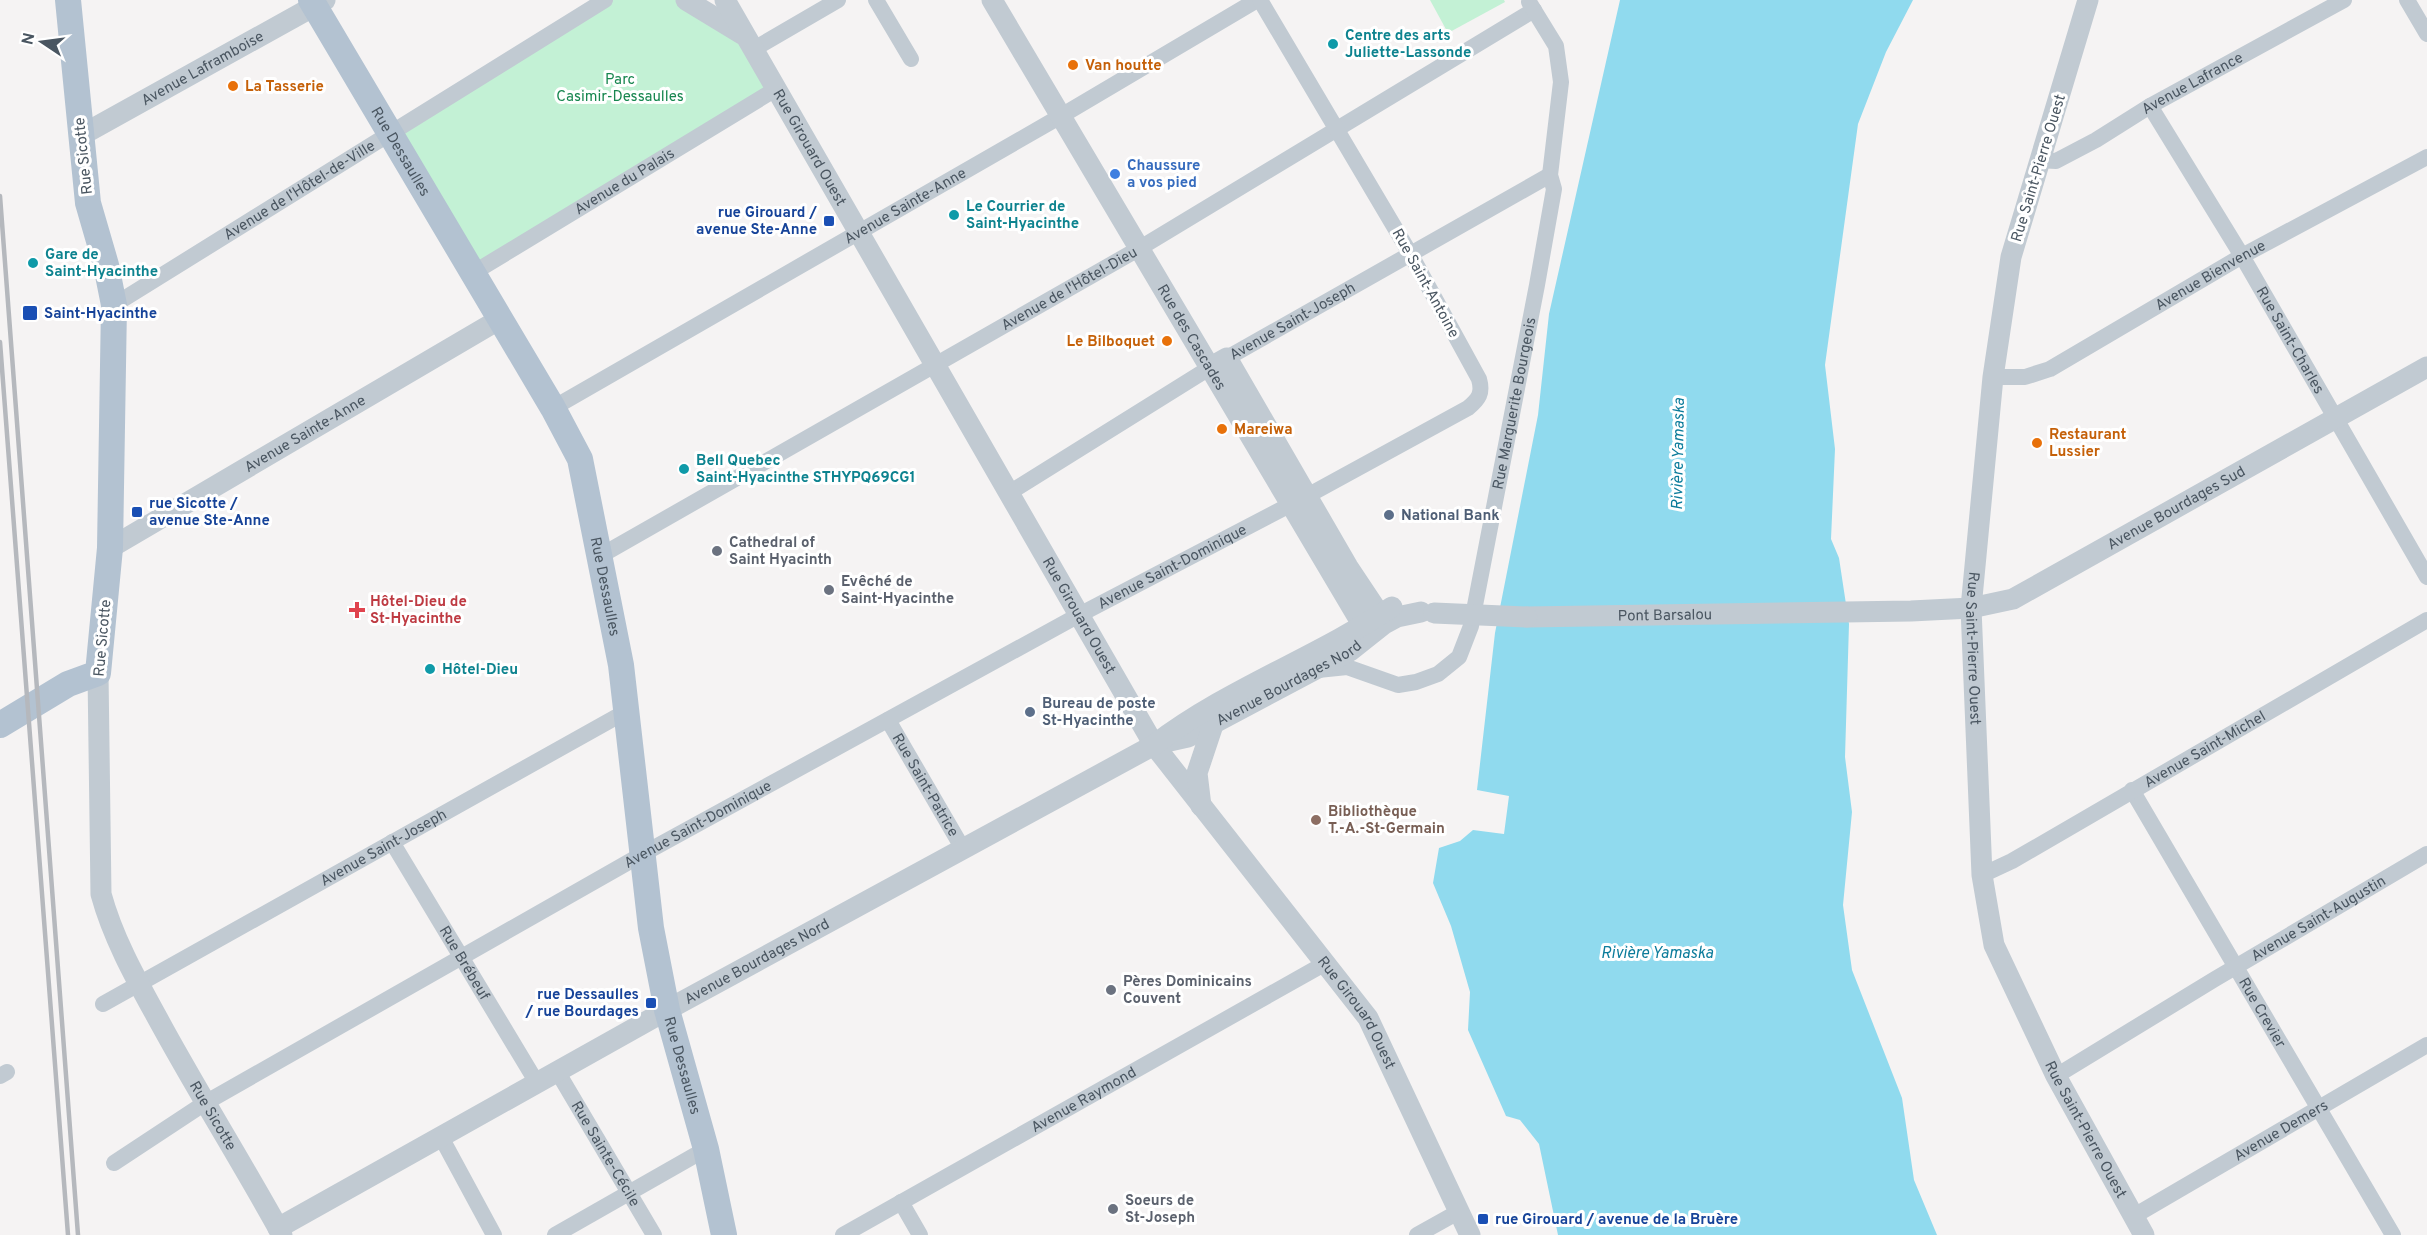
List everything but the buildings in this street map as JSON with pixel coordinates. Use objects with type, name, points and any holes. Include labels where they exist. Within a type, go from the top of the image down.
[{"type":"main road","name":"Rue Sicotte","points":[[68,0],[88,203],[106,265],[114,305],[110,548],[98,673]]},
{"type":"main road","name":"Rue Dessaulles","points":[[316,2],[390,133],[553,408],[580,459],[621,665],[651,928],[667,1010],[706,1149],[724,1235]]},
{"type":"main road","points":[[0,725],[68,684],[98,673]]},
{"type":"street","name":"Avenue de l'Hôtel-de-Ville","points":[[114,305],[605,0]]},
{"type":"street","name":"Rue Girouard Ouest","points":[[686,0],[750,43],[1154,745],[1368,1018],[1470,1235]]},
{"type":"street","points":[[724,0],[750,43],[838,0]]},
{"type":"street","points":[[876,0],[911,59]]},
{"type":"street","name":"Rue des Cascades","points":[[992,0],[1140,248],[1219,362],[1299,500],[1378,619]]},
{"type":"street","name":"Avenue Sainte-Anne","points":[[553,408],[1258,0]]},
{"type":"street","name":"Rue Saint-Antoine","points":[[1258,0],[1412,255],[1482,388],[1479,399],[1468,408],[1299,500]]},
{"type":"street","name":"Rue Saint-Pierre Ouest","points":[[2088,0],[2011,257],[1993,377],[1971,609],[1982,875],[1994,945],[2056,1076],[2144,1235]]},
{"type":"street","name":"Avenue Lafrance","points":[[2039,160],[2056,160],[2096,140],[2150,106],[2343,0]]},
{"type":"street","points":[[2407,0],[2427,34]]},
{"type":"street","name":"Avenue Laframboise","points":[[80,136],[316,2]]},
{"type":"street","name":"Avenue de l'Hôtel-Dieu","points":[[600,556],[1140,248],[1531,5]]},
{"type":"street","name":"Rue Marguerite Bourgeois","points":[[1314,670],[1347,667],[1398,685],[1416,682],[1438,674],[1459,657],[1471,626],[1554,189],[1550,175],[1561,82],[1556,46],[1531,5]]},
{"type":"street","name":"Avenue du Palais","points":[[473,273],[776,89]]},
{"type":"street","name":"Rue Saint-Charles","points":[[2150,106],[2242,256],[2427,578]]},
{"type":"street","name":"Avenue Bienvenue","points":[[1993,377],[2025,377],[2050,369],[2242,256],[2427,157]]},
{"type":"street","name":"Avenue Saint-Joseph","points":[[1009,493],[1219,362],[1550,175]]},
{"type":"street","name":"Avenue Sainte-Anne","points":[[110,548],[500,319]]},
{"type":"street","name":"Rue des Cascades","points":[[1219,362],[1247,392],[1299,500],[1366,594],[1374,600],[1378,619]]},
{"type":"street","name":"Avenue Bourdages Sud","points":[[1911,611],[1971,609],[2013,599],[2427,367]]},
{"type":"street","name":"Avenue Saint-Dominique","points":[[114,1163],[205,1103],[641,855],[1079,615],[1299,500]]},
{"type":"street","name":"Pont Barsalou","points":[[1427,612],[1527,617],[1911,611]]},
{"type":"street","name":"Avenue Bourdages Nord","points":[[276,1233],[557,1071],[1154,745],[1182,723],[1378,619],[1427,612]]},
{"type":"street","name":"Avenue Bourdages Nord","points":[[1154,745],[1188,737],[1350,651],[1378,619]]},
{"type":"street","name":"Avenue Saint-Michel","points":[[1982,875],[2012,861],[2427,620]]},
{"type":"street","name":"Rue Sicotte","points":[[98,673],[101,894],[108,918],[139,984],[276,1233]]},
{"type":"street","name":"Avenue Saint-Joseph","points":[[103,1004],[627,711]]},
{"type":"street","name":"Rue Saint-Patrice","points":[[888,720],[963,849]]},
{"type":"street","points":[[1200,806],[1197,773],[1213,725]]},
{"type":"street","name":"Rue Crevier","points":[[2132,790],[2393,1235]]},
{"type":"street","name":"Rue Brébeuf","points":[[392,842],[537,1083]]},
{"type":"street","name":"Avenue Saint-Augustin","points":[[2056,1076],[2427,854]]},
{"type":"street","name":"Avenue Raymond","points":[[843,1235],[1324,964]]},
{"type":"street","name":"Avenue Demers","points":[[2134,1216],[2427,1045]]},
{"type":"street","name":"Rue Sainte-Cécile","points":[[557,1071],[654,1235]]},
{"type":"street","points":[[441,1137],[495,1235]]},
{"type":"street","points":[[555,1235],[706,1149]]},
{"type":"street","points":[[902,1202],[920,1235]]},
{"type":"street","points":[[1417,1235],[1460,1211]]},
{"type":"green space","name":"Parc Casimir-Dessaulles","points":[[605,0],[686,0],[746,36],[776,89],[473,273],[390,133]]},
{"type":"green space","points":[[1430,0],[1504,0],[1505,2],[1448,33]]},
{"type":"water","name":"Rivière Yamaska","points":[[1620,0],[1913,0],[1886,52],[1858,124],[1825,365],[1835,449],[1831,539],[1839,558],[1849,624],[1845,757],[1852,812],[1843,905],[1852,970],[1902,1098],[1914,1180],[1937,1235],[1558,1235],[1539,1144],[1520,1120],[1506,1116],[1468,1030],[1470,992],[1451,926],[1433,883],[1439,848],[1460,841],[1473,830],[1504,834],[1509,796],[1477,790],[1495,633],[1538,415],[1549,314]]},
{"type":"railway","points":[[0,196],[78,1235]]},
{"type":"railway","points":[[0,342],[68,1235]]},
{"type":"place","name":"Centre des arts Juliette-Lassonde","points":[[1333,44]]},
{"type":"place","name":"Van houtte","points":[[1073,65]]},
{"type":"place","name":"La Tasserie","points":[[233,86]]},
{"type":"place","name":"Chaussure a vos pied","points":[[1115,174]]},
{"type":"place","name":"Le Courrier de Saint-Hyacinthe","points":[[954,215]]},
{"type":"place","name":"rue Girouard / avenue Ste-Anne","points":[[829,221]]},
{"type":"place","name":"Gare de Saint-Hyacinthe","points":[[33,263]]},
{"type":"place","name":"Saint-Hyacinthe","points":[[30,313]]},
{"type":"place","name":"Le Bilboquet","points":[[1167,341]]},
{"type":"place","name":"Mareiwa","points":[[1222,429]]},
{"type":"place","name":"Restaurant Lussier","points":[[2037,443]]},
{"type":"place","name":"Bell Quebec Saint-Hyacinthe STHYPQ69CG1","points":[[684,469]]},
{"type":"place","name":"rue Sicotte / avenue Ste-Anne","points":[[137,512]]},
{"type":"place","name":"National Bank","points":[[1389,515]]},
{"type":"place","name":"Cathedral of Saint Hyacinth","points":[[717,551]]},
{"type":"place","name":"Evêché de Saint-Hyacinthe","points":[[829,590]]},
{"type":"place","name":"Hôtel-Dieu de St-Hyacinthe","points":[[357,610]]},
{"type":"place","name":"Hôtel-Dieu","points":[[430,669]]},
{"type":"place","name":"Bureau de poste St-Hyacinthe","points":[[1030,712]]},
{"type":"place","name":"Bibliothèque T.-A.-St-Germain","points":[[1316,820]]},
{"type":"place","name":"Pères Dominicains Couvent","points":[[1111,990]]},
{"type":"place","name":"rue Dessaulles / rue Bourdages","points":[[651,1003]]},
{"type":"place","name":"Soeurs de St-Joseph","points":[[1113,1209]]},
{"type":"place","name":"rue Girouard / avenue de la Bruère","points":[[1483,1219]]}]
